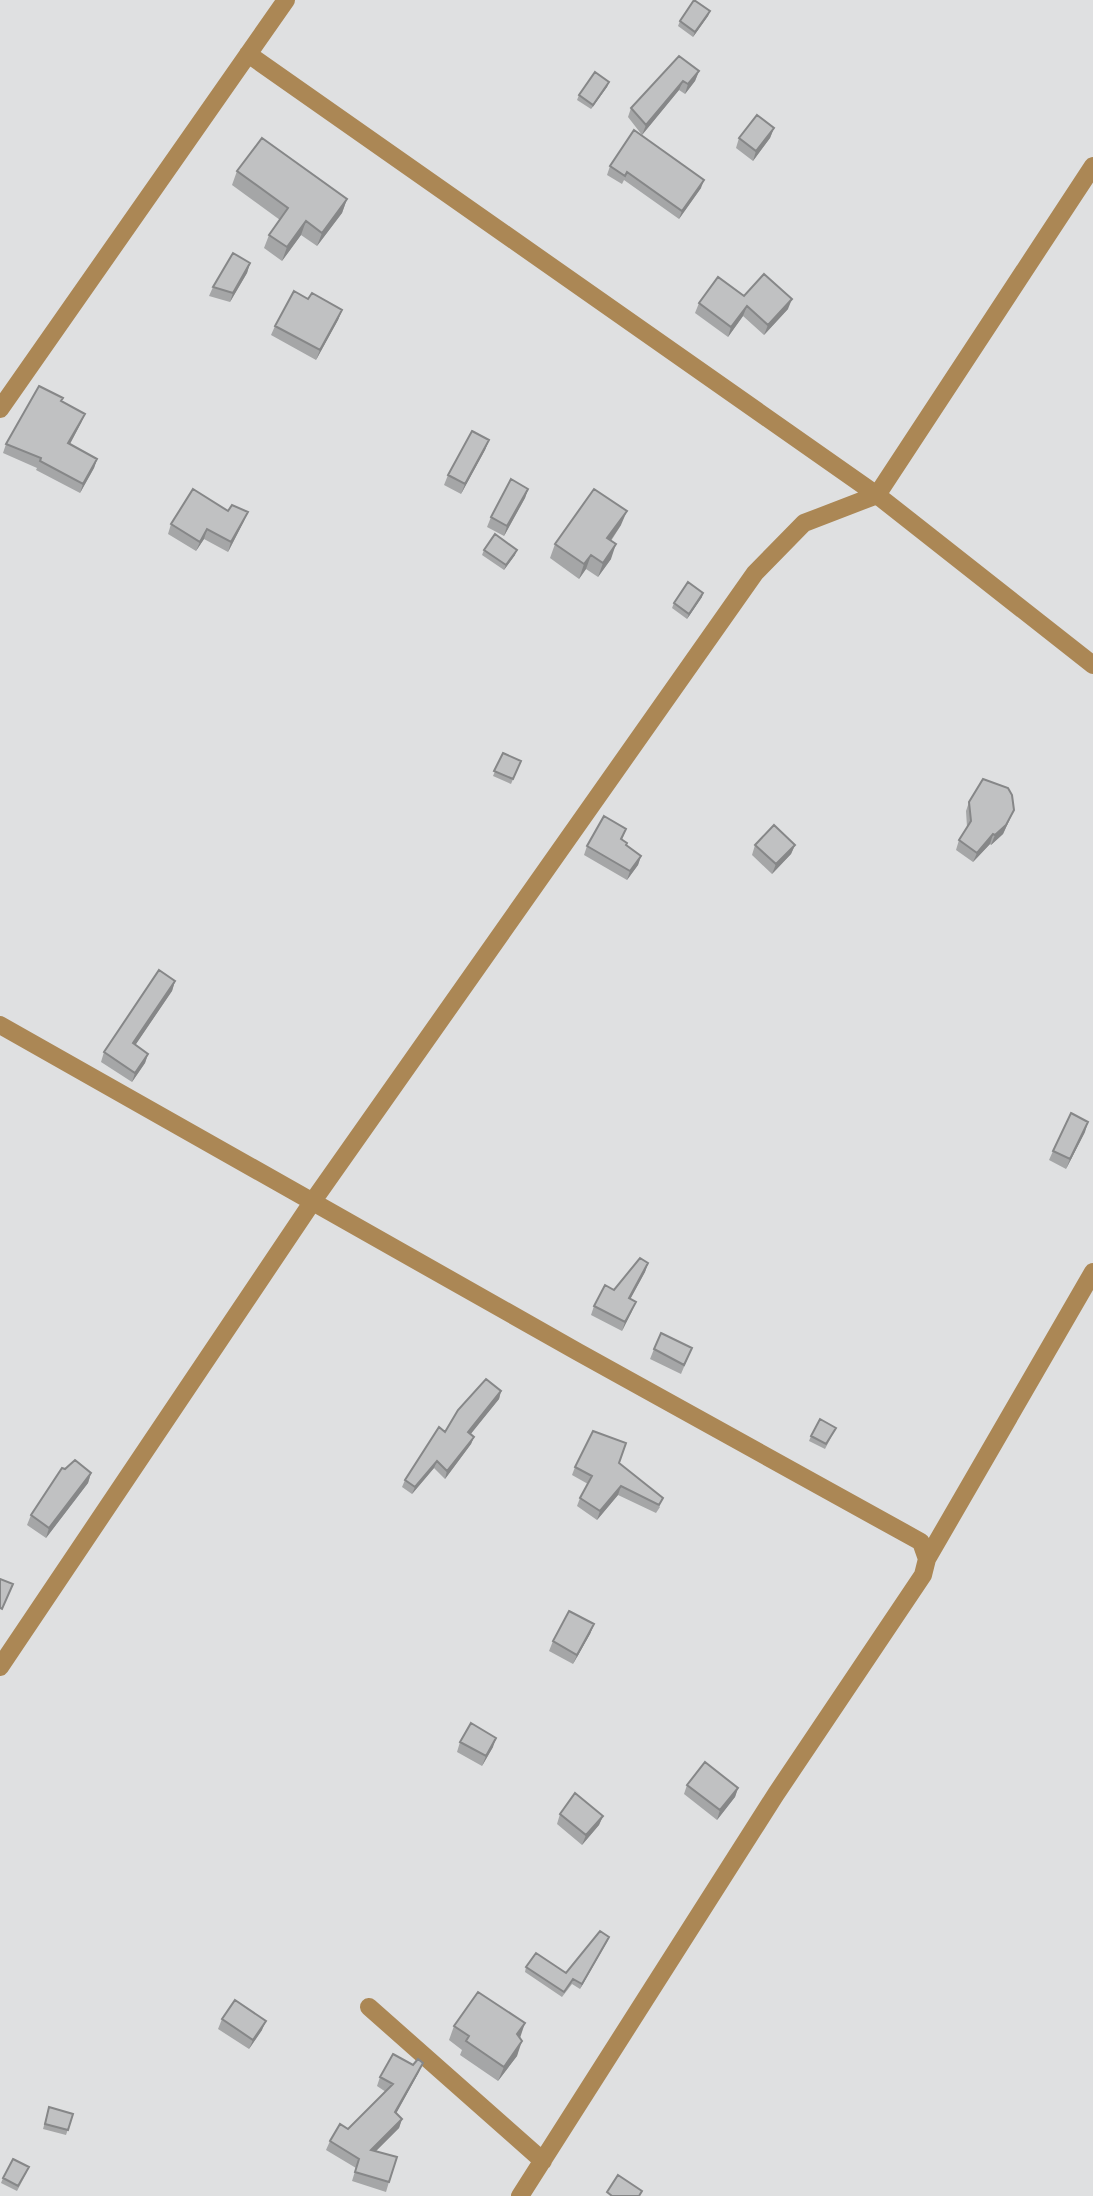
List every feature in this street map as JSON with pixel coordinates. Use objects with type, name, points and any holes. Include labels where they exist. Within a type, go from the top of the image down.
[{"type":"street","points":[[0,409],[286,0]]},
{"type":"street","points":[[248,54],[877,495],[1093,664]]},
{"type":"street","points":[[0,1667],[313,1201],[755,573],[804,523],[877,495],[1093,166]]},
{"type":"street","points":[[0,1025],[578,1352],[921,1542],[927,1559]]},
{"type":"street","points":[[520,2196],[776,1794],[923,1575],[927,1559],[1093,1272]]},
{"type":"street","points":[[369,2007],[543,2161]]},
{"type":"building","points":[[694,0],[710,11],[695,32],[680,21]]},
{"type":"building","points":[[679,56],[699,71],[688,84],[683,81],[646,125],[631,108]]},
{"type":"building","points":[[595,72],[609,82],[593,105],[579,95]]},
{"type":"building","points":[[757,115],[774,128],[756,151],[739,138]]},
{"type":"building","points":[[634,130],[704,180],[682,211],[627,172],[625,176],[610,166]]},
{"type":"building","points":[[262,138],[347,199],[322,233],[306,221],[287,247],[269,235],[288,208],[237,171]]},
{"type":"building","points":[[233,253],[250,263],[233,293],[213,287]]},
{"type":"building","points":[[764,274],[792,299],[768,325],[747,306],[731,327],[699,303],[718,277],[744,296]]},
{"type":"building","points":[[294,291],[308,299],[312,293],[342,310],[320,350],[275,326]]},
{"type":"building","points":[[39,386],[63,398],[61,401],[85,414],[68,443],[97,459],[83,484],[40,461],[41,458],[6,444]]},
{"type":"building","points":[[472,431],[489,440],[465,484],[448,475]]},
{"type":"building","points":[[511,479],[528,489],[507,526],[491,517]]},
{"type":"building","points":[[193,489],[228,511],[232,505],[248,512],[231,542],[207,529],[200,542],[171,524]]},
{"type":"building","points":[[594,489],[627,511],[607,538],[616,544],[603,563],[591,555],[584,564],[555,544]]},
{"type":"building","points":[[495,534],[517,550],[506,565],[484,550]]},
{"type":"building","points":[[688,582],[703,593],[689,614],[674,603]]},
{"type":"building","points":[[503,753],[521,761],[513,779],[494,771]]},
{"type":"building","points":[[983,779],[1008,788],[1014,810],[1006,825],[993,834],[977,853],[959,840],[971,821],[969,802]]},
{"type":"building","points":[[604,816],[626,829],[621,839],[641,856],[630,871],[587,846]]},
{"type":"building","points":[[774,825],[795,845],[776,864],[755,845]]},
{"type":"building","points":[[159,970],[175,981],[133,1043],[148,1054],[135,1073],[104,1052]]},
{"type":"building","points":[[1071,1113],[1088,1122],[1070,1159],[1053,1151]]},
{"type":"building","points":[[640,1258],[648,1263],[629,1298],[636,1302],[625,1322],[594,1306],[605,1285],[614,1290]]},
{"type":"building","points":[[661,1333],[692,1348],[684,1365],[654,1349]]},
{"type":"building","points":[[486,1379],[501,1391],[468,1432],[474,1437],[447,1471],[437,1461],[415,1487],[405,1480],[439,1427],[445,1432],[458,1410]]},
{"type":"building","points":[[820,1419],[836,1428],[826,1444],[811,1436]]},
{"type":"building","points":[[593,1431],[626,1443],[619,1463],[663,1498],[659,1505],[621,1486],[600,1511],[580,1498],[592,1476],[575,1467]]},
{"type":"building","points":[[75,1460],[91,1473],[49,1528],[31,1515],[62,1468],[65,1469]]},
{"type":"building","points":[[0,1579],[13,1584],[2,1609],[0,1608]]},
{"type":"building","points":[[569,1611],[594,1624],[577,1655],[553,1641]]},
{"type":"building","points":[[471,1723],[496,1738],[486,1756],[460,1742]]},
{"type":"building","points":[[705,1762],[738,1788],[720,1810],[687,1785]]},
{"type":"building","points":[[575,1793],[603,1816],[586,1835],[560,1814]]},
{"type":"building","points":[[600,1931],[609,1937],[582,1984],[573,1979],[564,1992],[526,1967],[536,1953],[566,1973]]},
{"type":"building","points":[[478,1992],[525,2023],[517,2034],[522,2041],[504,2067],[466,2041],[469,2036],[454,2026]]},
{"type":"building","points":[[235,2000],[266,2021],[253,2040],[222,2019]]},
{"type":"building","points":[[393,2054],[413,2065],[418,2059],[423,2063],[395,2112],[402,2119],[371,2150],[397,2157],[389,2182],[355,2172],[359,2159],[330,2141],[340,2124],[348,2129],[393,2084],[380,2077]]},
{"type":"building","points":[[49,2107],[73,2114],[68,2130],[45,2124]]},
{"type":"building","points":[[13,2159],[29,2167],[18,2186],[3,2178]]},
{"type":"building","points":[[618,2175],[642,2191],[639,2196],[612,2196],[607,2192]]}]
